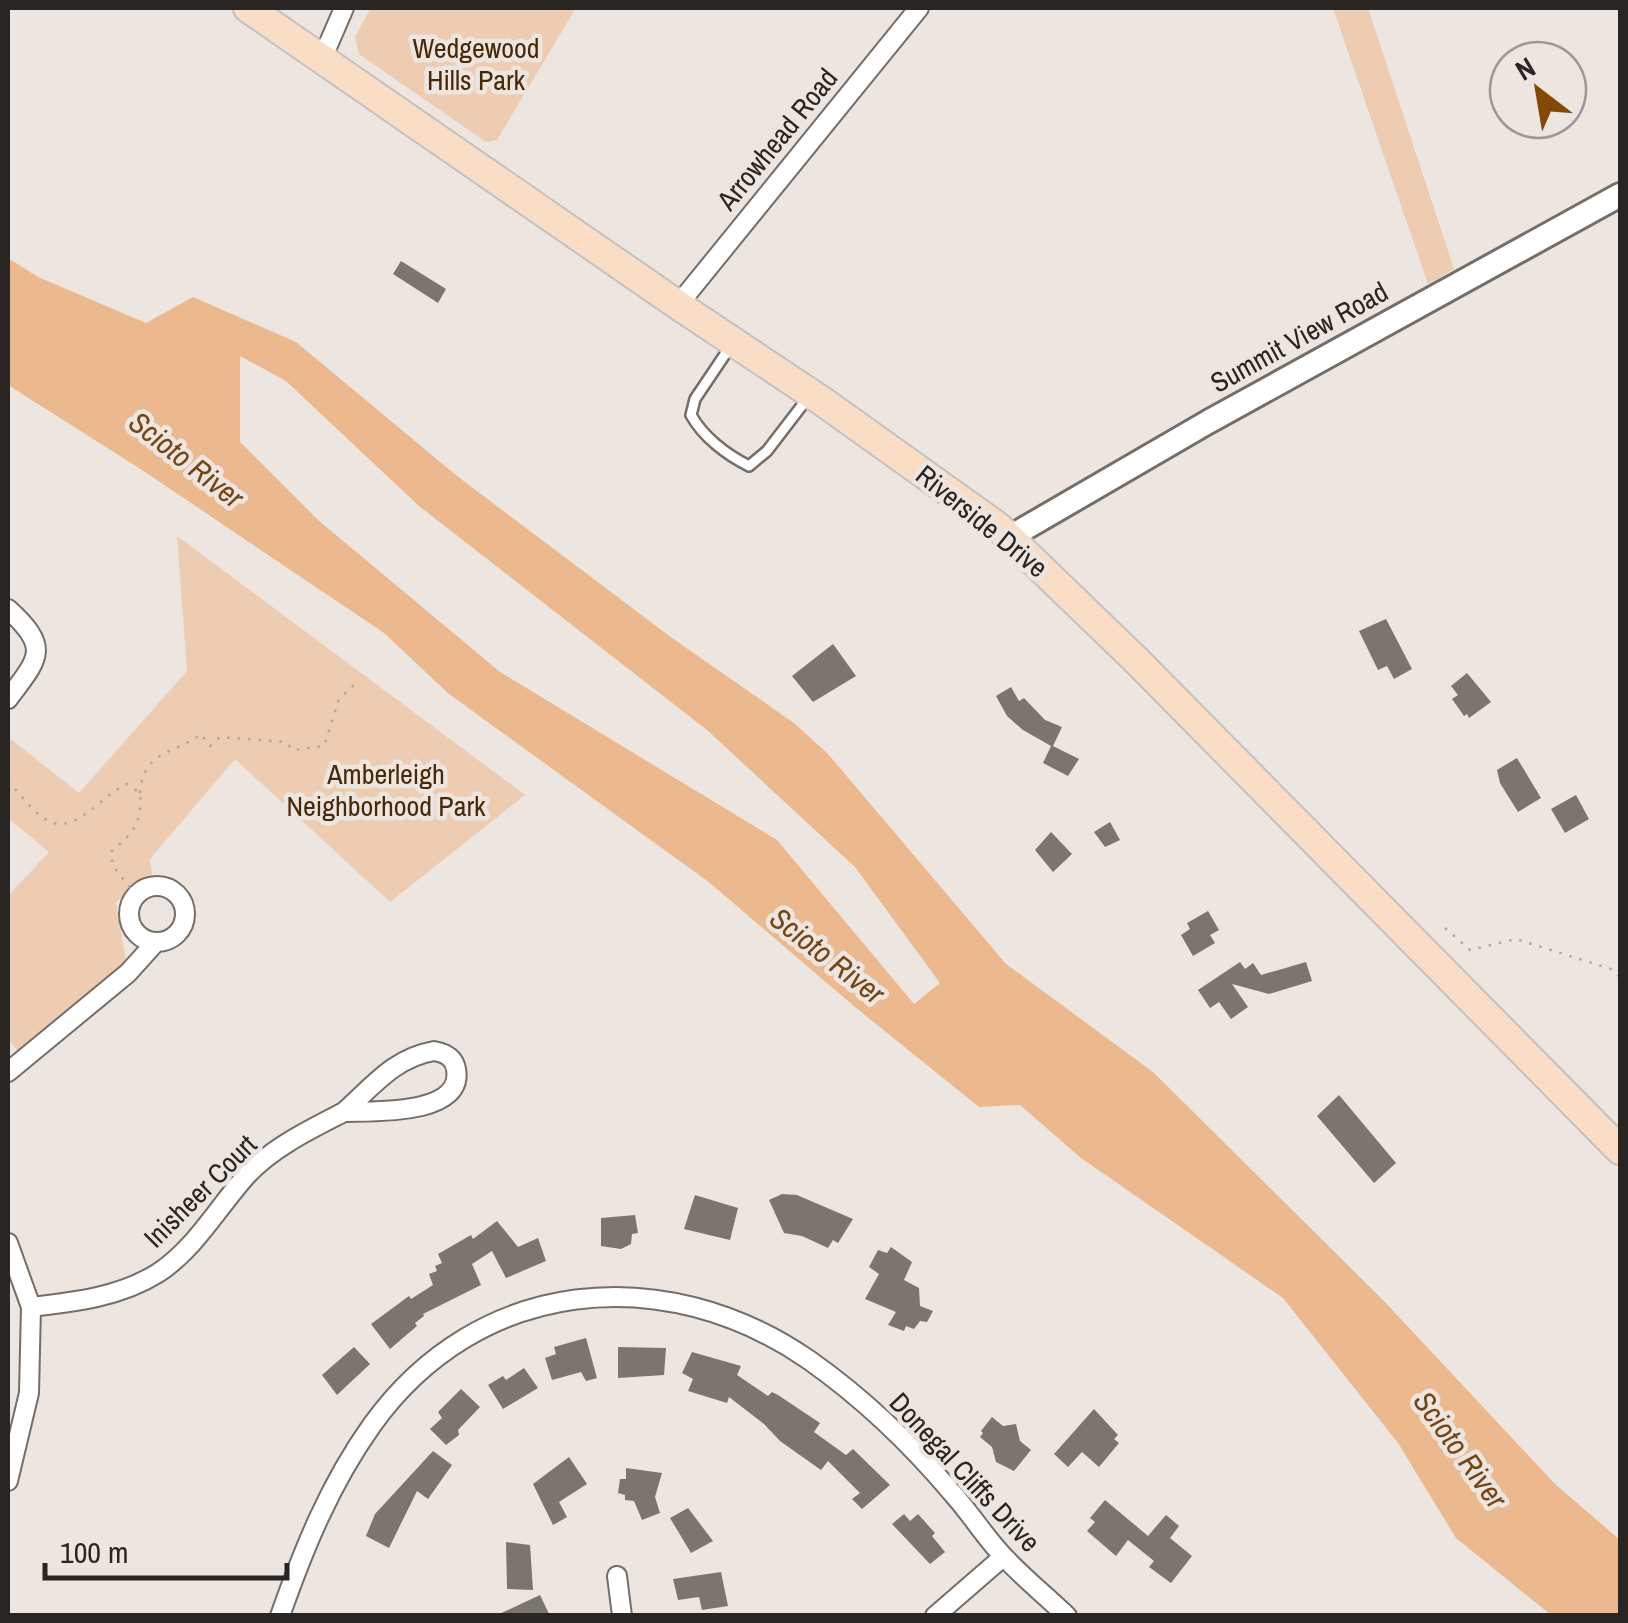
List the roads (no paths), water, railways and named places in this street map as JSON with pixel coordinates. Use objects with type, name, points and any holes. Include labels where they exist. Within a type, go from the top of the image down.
[{"type":"main road","name":"Riverside Drive","points":[[248,8],[811,394],[1010,538],[1164,688],[1620,1150]]},
{"type":"street","points":[[322,59],[344,8]]},
{"type":"street","name":"Arrowhead Road","points":[[678,305],[919,8]]},
{"type":"street","name":"Summit View Road","points":[[1010,538],[1208,422],[1620,194]]},
{"type":"street","points":[[8,609],[32,634],[37,650],[33,666],[8,700]]},
{"type":"street","points":[[8,1072],[128,973],[156,942],[165,941],[180,930],[184,921],[182,902],[160,886],[136,896],[129,912],[133,929],[156,942]]},
{"type":"street","name":"Inisheer Court","points":[[31,1307],[100,1298],[158,1273],[181,1254],[250,1172],[294,1138],[344,1112],[390,1068],[415,1054],[445,1053],[454,1062],[458,1074],[454,1086],[422,1107],[344,1112]]},
{"type":"street","points":[[8,1243],[31,1307],[29,1393],[8,1482]]},
{"type":"street","name":"Donegal Cliffs Drive","points":[[280,1616],[323,1504],[373,1424],[402,1390],[435,1360],[502,1320],[558,1301],[592,1296],[650,1297],[734,1318],[808,1359],[905,1441],[1004,1557],[1067,1616]]},
{"type":"street","points":[[935,1616],[1004,1557]]},
{"type":"street","points":[[617,1576],[622,1616]]},
{"type":"lane","points":[[734,342],[695,399],[690,415],[731,457],[750,466],[767,451],[811,394]]},
{"type":"water","name":"Scioto River","points":[[8,258],[38,277],[146,323],[193,297],[296,342],[457,476],[672,638],[794,723],[828,754],[1006,964],[1153,1072],[1383,1300],[1555,1484],[1620,1540],[1620,1615],[1551,1615],[1456,1538],[1398,1443],[1283,1298],[1081,1158],[1020,1105],[979,1107],[710,883],[449,694],[384,633],[8,385]],"holes":[[[240,356],[286,381],[419,506],[707,730],[855,867],[940,983],[914,1004],[777,840],[500,672],[318,520],[240,442]]]},
{"type":"park label","name":"Wedgewood Hills Park","points":[[476,64]]},
{"type":"park label","name":"Amberleigh Neighborhood Park","points":[[386,790]]}]
